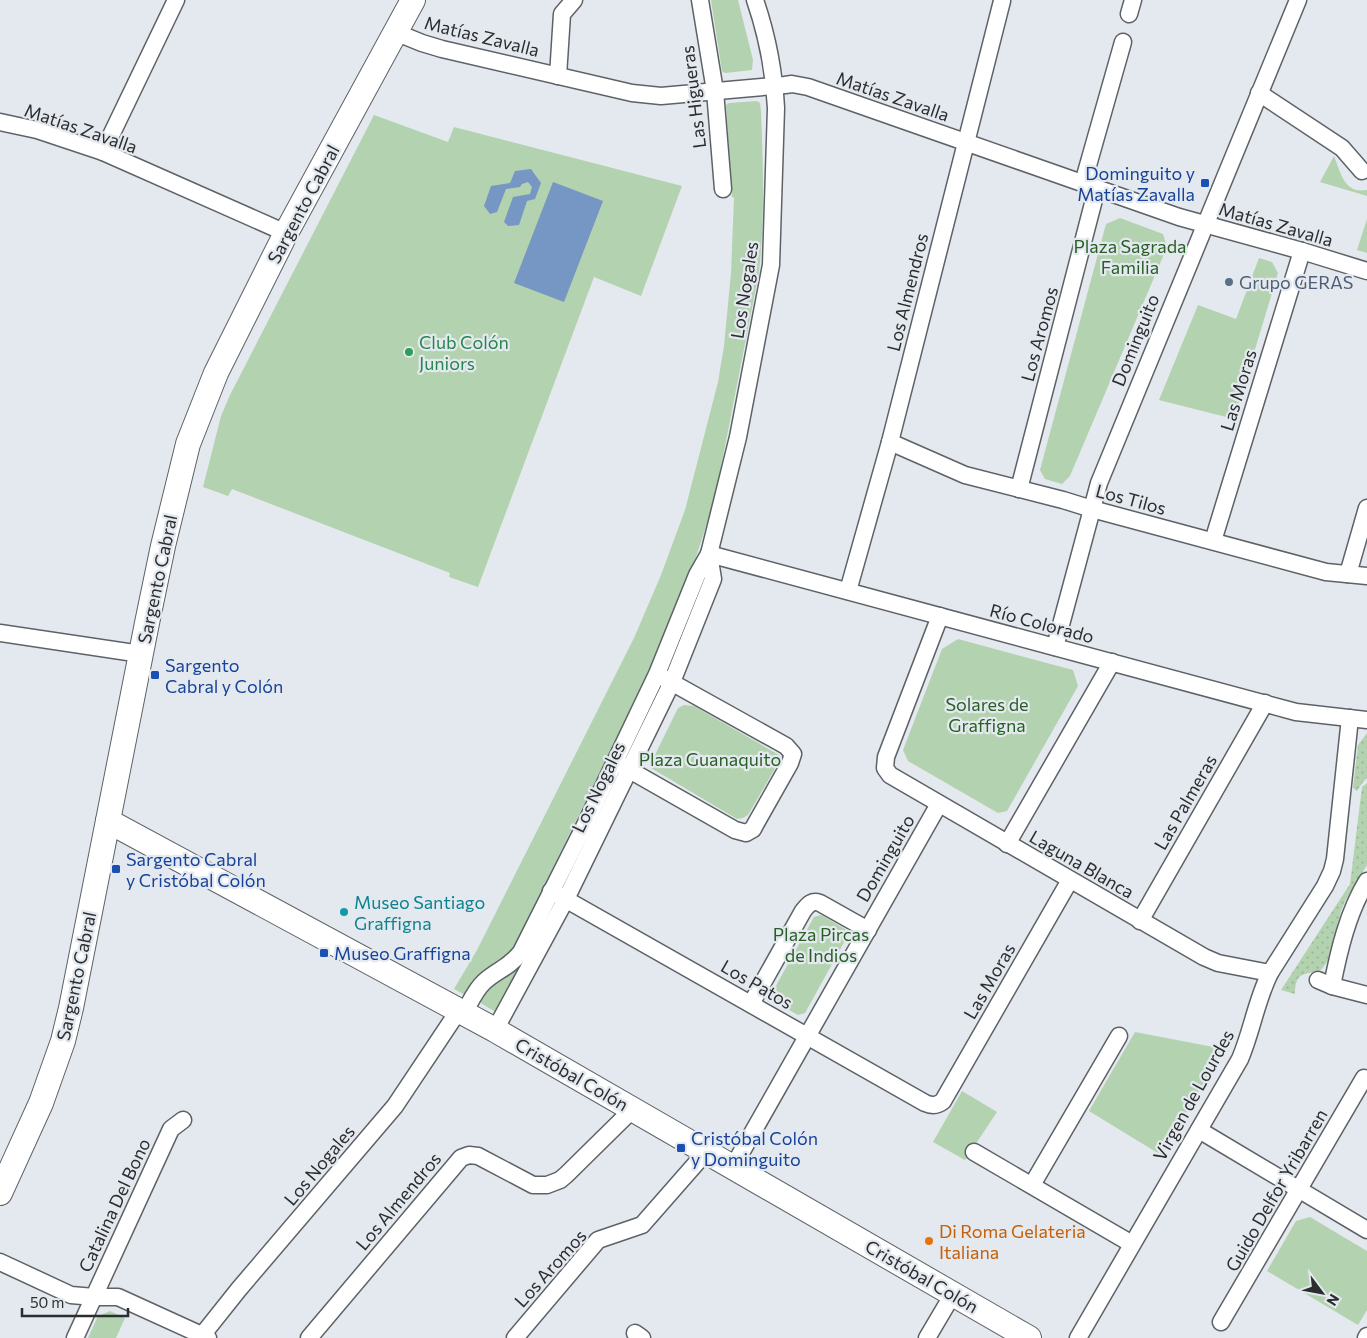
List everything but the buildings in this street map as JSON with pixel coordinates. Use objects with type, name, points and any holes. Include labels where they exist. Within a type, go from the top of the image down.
[{"type":"main road","name":"Sargento Cabral","points":[[0,1193],[41,1103],[63,1041],[163,546],[188,444],[216,373],[286,233],[413,0]]},
{"type":"main road","name":"Cristóbal Colón","points":[[108,820],[495,1030],[1029,1338]]},
{"type":"street","points":[[103,152],[176,0]]},
{"type":"street","points":[[558,76],[562,14],[574,0]]},
{"type":"street","name":"Las Higueras","points":[[700,0],[715,91],[723,189]]},
{"type":"street","name":"Los Nogales","points":[[495,1030],[566,899],[622,765],[697,575],[709,554],[738,437],[771,265],[775,86],[766,35],[755,0]]},
{"type":"street","name":"Dominguito","points":[[1055,647],[1098,483],[1298,0]]},
{"type":"street","name":"Los Almendros","points":[[848,592],[890,442],[1002,1]]},
{"type":"street","name":"Matías Zavalla","points":[[395,32],[442,49],[648,96],[792,84],[808,87],[1179,217],[1367,271]]},
{"type":"street","name":"Los Aromos","points":[[1019,489],[1123,42]]},
{"type":"street","points":[[1259,93],[1342,148],[1362,170]]},
{"type":"street","name":"Matías Zavalla","points":[[0,122],[37,130],[103,152],[286,233]]},
{"type":"street","name":"Las Moras","points":[[1213,541],[1302,251]]},
{"type":"street","name":"Los Tilos","points":[[890,442],[965,475],[1326,572],[1367,576]]},
{"type":"street","points":[[1348,574],[1367,508]]},
{"type":"street","name":"Los Nogales","points":[[204,1337],[239,1289],[395,1106],[482,983],[509,965],[521,952],[551,891],[622,765],[672,682],[713,578],[709,554]]},
{"type":"street","name":"Río Colorado","points":[[709,554],[1296,712],[1367,720]]},
{"type":"street","name":"Laguna Blanca","points":[[940,616],[886,756],[885,768],[893,778],[1211,961],[1270,973]]},
{"type":"street","points":[[0,633],[141,654]]},
{"type":"street","points":[[1008,844],[1112,662]]},
{"type":"street","points":[[622,765],[735,830],[746,833],[753,829],[790,763],[793,754],[786,746],[657,674]]},
{"type":"street","name":"Las Palmeras","points":[[1140,920],[1265,703]]},
{"type":"street","name":"Virgen de Lourdes","points":[[1078,1338],[1240,1059],[1249,1037],[1263,987],[1326,886],[1335,859],[1350,718]]},
{"type":"street","name":"Dominguito","points":[[733,1167],[939,804]]},
{"type":"street","name":"Las Moras","points":[[943,1101],[1070,880]]},
{"type":"street","points":[[1367,881],[1352,910],[1336,967],[1325,983],[1367,995]]},
{"type":"street","name":"Los Patos","points":[[551,891],[925,1102],[935,1106],[943,1101]]},
{"type":"street","points":[[751,1004],[809,904],[816,902],[824,905],[868,930]]},
{"type":"street","points":[[1032,1185],[1119,1036]]},
{"type":"street","name":"Guido Delfor Yribarren","points":[[1221,1322],[1364,1078]]},
{"type":"street","name":"Los Almendros","points":[[309,1338],[461,1158],[470,1155],[478,1156],[533,1185],[547,1185],[560,1180],[566,1175],[632,1109]]},
{"type":"street","name":"Catalina Del Bono","points":[[75,1338],[171,1129],[183,1120]]},
{"type":"street","points":[[1199,1130],[1367,1230]]},
{"type":"street","name":"Los Aromos","points":[[515,1338],[598,1240],[642,1225],[706,1152]]},
{"type":"street","points":[[974,1152],[1132,1244]]},
{"type":"street","points":[[0,1262],[71,1294],[94,1297],[118,1297],[204,1337]]},
{"type":"street","points":[[927,1338],[952,1294]]},
{"type":"green space","points":[[711,0],[738,0],[753,60],[752,70],[725,73],[722,71]]},
{"type":"green space","points":[[757,101],[760,103],[761,111],[763,172],[763,212],[759,272],[718,482],[712,508],[696,557],[663,642],[511,953],[465,995],[454,989],[477,950],[634,638],[661,575],[685,510],[718,382],[724,346],[731,273],[734,198],[732,197],[726,105],[729,103]]},
{"type":"green space","name":"Club Colón Juniors","points":[[374,115],[448,142],[454,127],[682,186],[641,296],[594,277],[478,587],[449,577],[450,573],[232,489],[228,496],[203,487],[221,416],[230,395]]},
{"type":"green space","points":[[1334,156],[1344,181],[1353,189],[1367,190],[1367,196],[1320,182]]},
{"type":"green space","name":"Plaza Sagrada Familia","points":[[1120,218],[1163,234],[1167,247],[1070,476],[1062,484],[1045,479],[1040,470],[1106,224]]},
{"type":"green space","points":[[1367,219],[1367,253],[1357,250]]},
{"type":"green space","points":[[1259,258],[1272,262],[1278,273],[1234,419],[1159,400],[1198,305],[1236,319]]},
{"type":"green space","name":"Solares de Graffigna","points":[[958,639],[1073,670],[1078,686],[1007,811],[998,813],[908,761],[903,750],[942,649]]},
{"type":"green space","name":"Plaza Guanaquito","points":[[684,705],[694,706],[779,755],[780,760],[748,815],[743,818],[737,819],[651,768],[650,765],[678,708]]},
{"type":"green space","points":[[1367,733],[1367,778],[1357,791],[1353,788],[1358,745]]},
{"type":"green space","points":[[1367,783],[1367,865],[1346,899],[1341,911],[1327,962],[1321,970],[1302,975],[1299,978],[1295,987],[1295,994],[1281,990],[1350,884],[1362,787]]},
{"type":"green space","points":[[553,905],[496,1012],[477,1001]]},
{"type":"green space","name":"Plaza Pircas de Indios","points":[[821,915],[845,929],[847,937],[805,1013],[798,1015],[773,1001],[772,993],[814,917]]},
{"type":"green space","points":[[1135,1032],[1224,1049],[1161,1155],[1089,1111]]},
{"type":"green space","points":[[962,1091],[997,1112],[965,1160],[933,1142]]},
{"type":"green space","points":[[1310,1217],[1367,1251],[1367,1310],[1358,1325],[1267,1271],[1296,1221]]},
{"type":"green space","points":[[110,1311],[125,1318],[116,1338],[88,1338],[98,1316]]},
{"type":"water","points":[[531,169],[541,183],[535,199],[527,201],[519,225],[508,226],[504,222],[513,197],[530,194],[532,187],[528,182],[520,187],[506,189],[497,212],[490,214],[484,206],[491,186],[510,183],[515,171]]},
{"type":"water","points":[[553,182],[603,201],[564,302],[514,283]]},
{"type":"place","name":"Dominguito y Matías Zavalla","points":[[1205,183]]},
{"type":"place","name":"Grupo GERAS","points":[[1229,282]]},
{"type":"place","name":"Club Colón Juniors","points":[[409,352]]},
{"type":"place","name":"Sargento Cabral y Colón","points":[[155,675]]},
{"type":"place","name":"Sargento Cabral y Cristóbal Colón","points":[[116,869]]},
{"type":"place","name":"Museo Santiago Graffigna","points":[[344,912]]},
{"type":"place","name":"Museo Graffigna","points":[[324,953]]},
{"type":"place","name":"Cristóbal Colón y Dominguito","points":[[681,1148]]},
{"type":"place","name":"Di Roma Gelateria Italiana","points":[[929,1241]]}]
